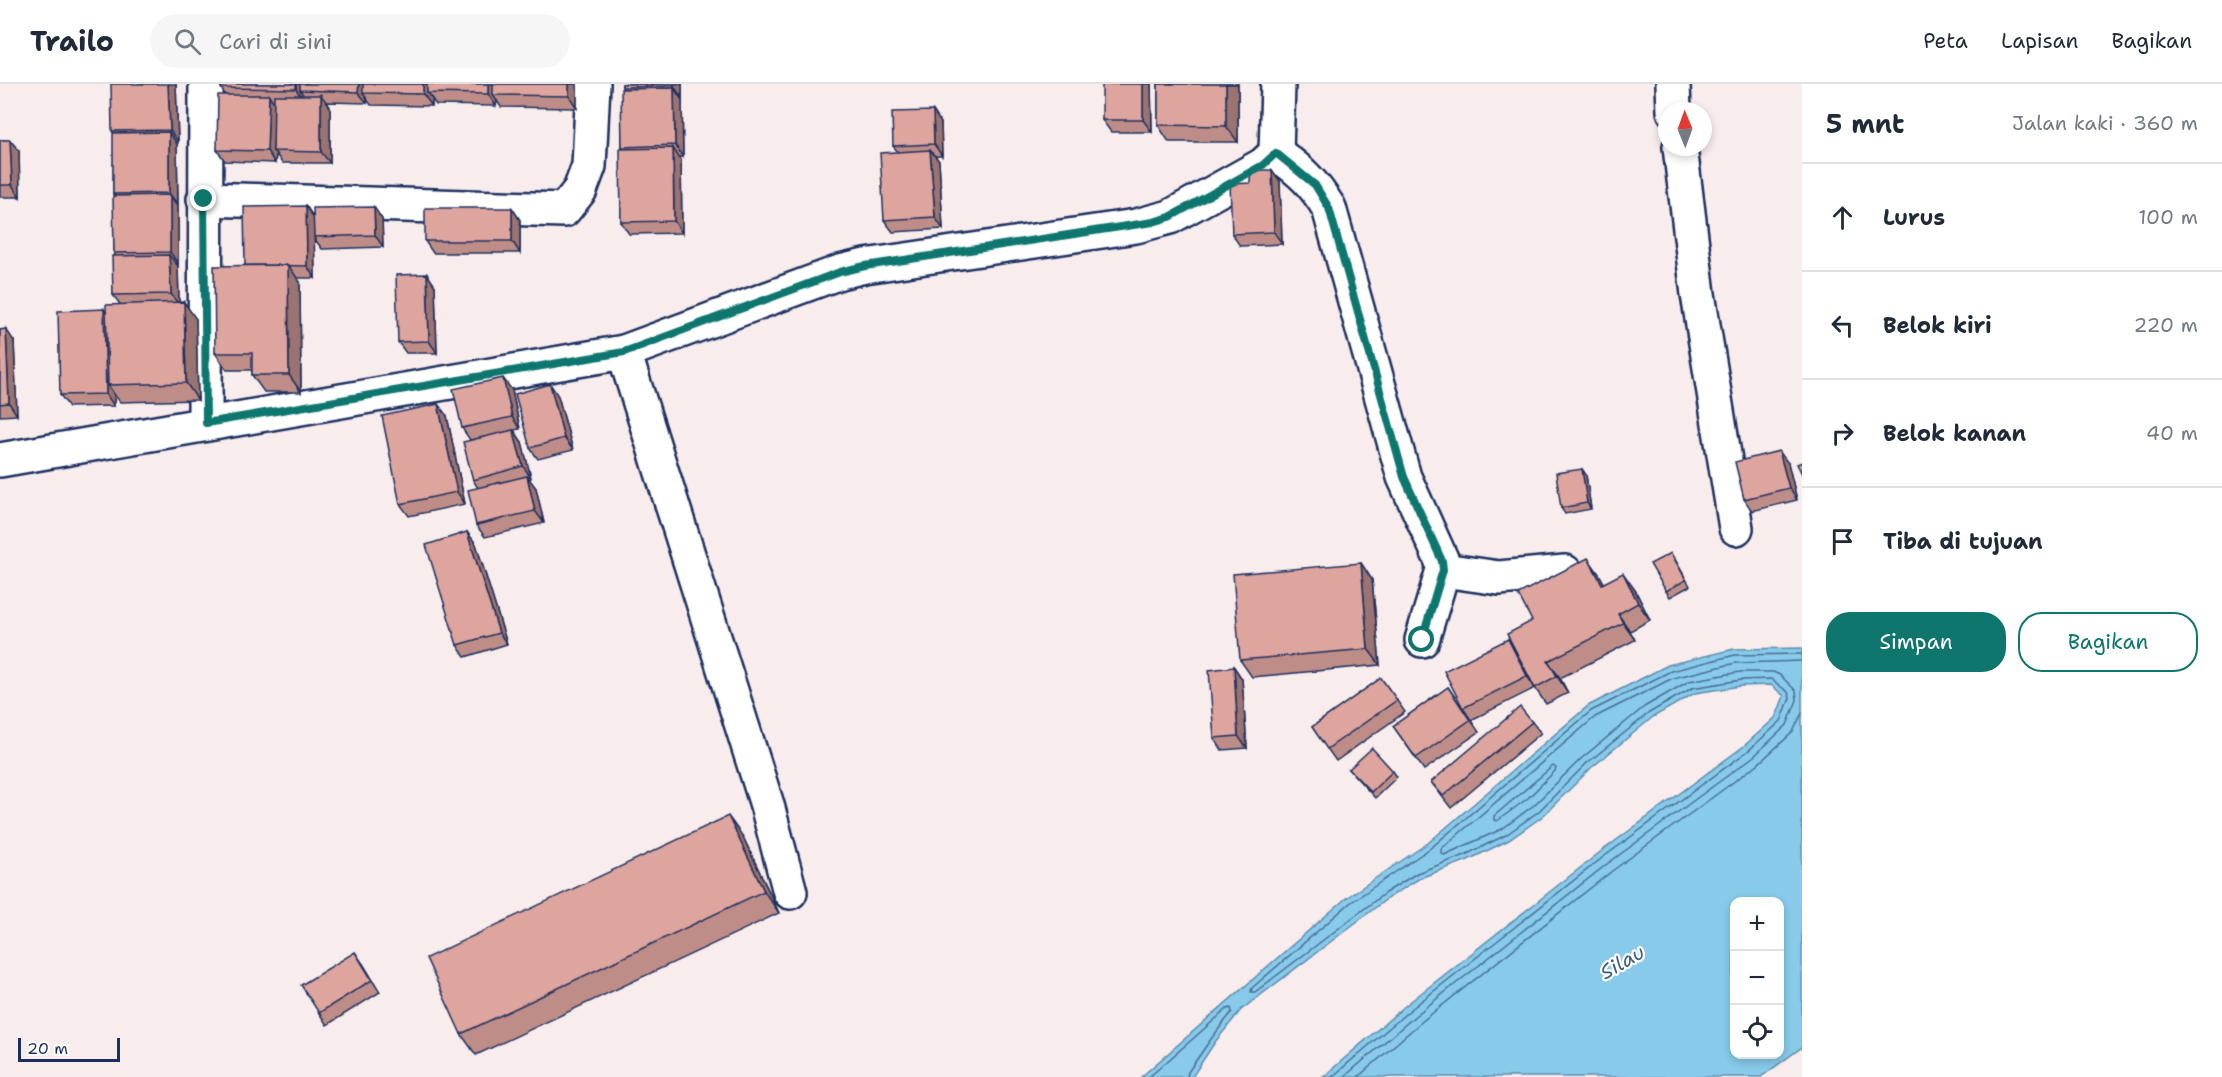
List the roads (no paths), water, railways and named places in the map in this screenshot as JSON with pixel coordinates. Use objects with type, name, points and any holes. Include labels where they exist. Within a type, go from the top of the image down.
[{"type":"street","points":[[206,84],[204,199],[206,423]]},
{"type":"street","points":[[204,199],[564,210],[580,190],[589,166],[593,84]]},
{"type":"street","points":[[0,460],[624,352],[840,272],[1136,226],[1170,217],[1263,165],[1276,153],[1278,84]]},
{"type":"street","points":[[1673,84],[1674,102]]},
{"type":"street","points":[[1276,153],[1315,185],[1329,208],[1404,477],[1442,561],[1443,570],[1422,640]]},
{"type":"street","points":[[1681,156],[1698,294],[1736,528]]},
{"type":"street","points":[[624,352],[767,805],[790,892]]},
{"type":"street","points":[[1443,570],[1499,578],[1565,572]]},
{"type":"water","name":"Silau","points":[[1802,648],[1802,1047],[1761,1077],[1323,1077],[1406,1005],[1599,853],[1744,746],[1776,717],[1784,696],[1771,685],[1741,686],[1695,693],[1653,717],[1591,768],[1543,816],[1509,840],[1468,860],[1420,878],[1388,898],[1241,1010],[1215,1042],[1192,1077],[1141,1077],[1346,898],[1428,843],[1588,706],[1668,665],[1734,649]]}]
